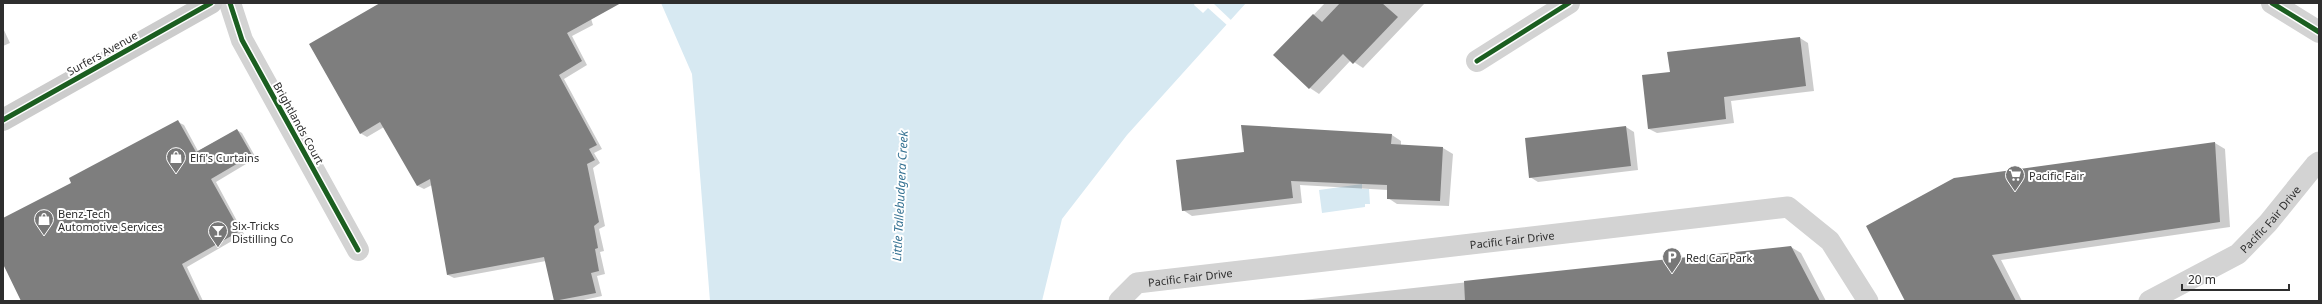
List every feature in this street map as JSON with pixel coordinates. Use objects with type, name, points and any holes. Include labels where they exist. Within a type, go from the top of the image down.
[{"type":"street","name":"Surfers Avenue","points":[[3,120],[211,3]]},
{"type":"street","name":"Brightlands Court","points":[[230,3],[242,40],[358,250]]},
{"type":"street","points":[[1477,61],[1569,3]]},
{"type":"street","points":[[2272,3],[2319,32]]},
{"type":"lane","name":"Pacific Fair Drive","points":[[2149,301],[2238,254],[2268,223],[2314,165],[2319,162]]},
{"type":"lane","name":"Pacific Fair Drive","points":[[1119,301],[1138,283],[1788,207],[1830,241],[1868,301]]},
{"type":"water","name":"Little Tallebudgera Creek","points":[[661,3],[1246,3],[1127,135],[1062,219],[1042,301],[710,301],[692,74]]},
{"type":"water","points":[[1362,184],[1362,189],[1369,189],[1370,204],[1365,204],[1365,207],[1322,213],[1319,190]]},
{"type":"pier","points":[[1195,3],[1213,3],[1232,21],[1228,26],[1208,8],[1203,13],[1194,5]]},
{"type":"building","points":[[380,3],[621,3],[567,33],[582,61],[559,75],[597,145],[589,149],[595,160],[587,164],[599,222],[594,226],[598,248],[595,249],[599,271],[591,273],[596,293],[554,301],[544,257],[447,275],[430,179],[417,186],[380,122],[360,134],[309,44]]},
{"type":"building","points":[[1340,3],[1382,3],[1398,17],[1353,64],[1343,54],[1309,89],[1273,55],[1313,14],[1322,22]]},
{"type":"building","points":[[1800,37],[1806,86],[1724,97],[1726,119],[1648,129],[1642,75],[1670,72],[1667,52]]},
{"type":"building","points":[[178,120],[196,152],[237,129],[252,155],[211,179],[240,231],[182,264],[200,301],[21,301],[3,264],[3,218],[71,183],[69,178]]},
{"type":"building","points":[[1241,125],[1392,134],[1391,144],[1443,147],[1440,201],[1387,199],[1387,185],[1291,181],[1293,198],[1182,211],[1176,160],[1244,152]]},
{"type":"building","points":[[1626,126],[1631,166],[1529,178],[1525,138]]},
{"type":"building","points":[[2215,142],[2220,222],[1992,255],[2016,301],[1905,301],[1866,226],[1954,178]]},
{"type":"building","name":"Red Car Park","points":[[1791,246],[1820,301],[1465,301],[1464,281]]},
{"type":"cycle path","points":[[3,120],[211,3]]},
{"type":"cycle path","points":[[230,3],[242,40],[358,250]]},
{"type":"cycle path","points":[[1477,61],[1569,3]]},
{"type":"cycle path","points":[[2272,3],[2319,32]]},
{"type":"place","name":"Elfi's Curtains","points":[[176,174]]},
{"type":"place","name":"Pacific Fair","points":[[2015,192]]},
{"type":"place","name":"Benz-Tech Automotive Services","points":[[44,236]]},
{"type":"place","name":"Six-Tricks Distilling Co","points":[[218,248]]},
{"type":"place","name":"Red Car Park","points":[[1672,274]]}]
